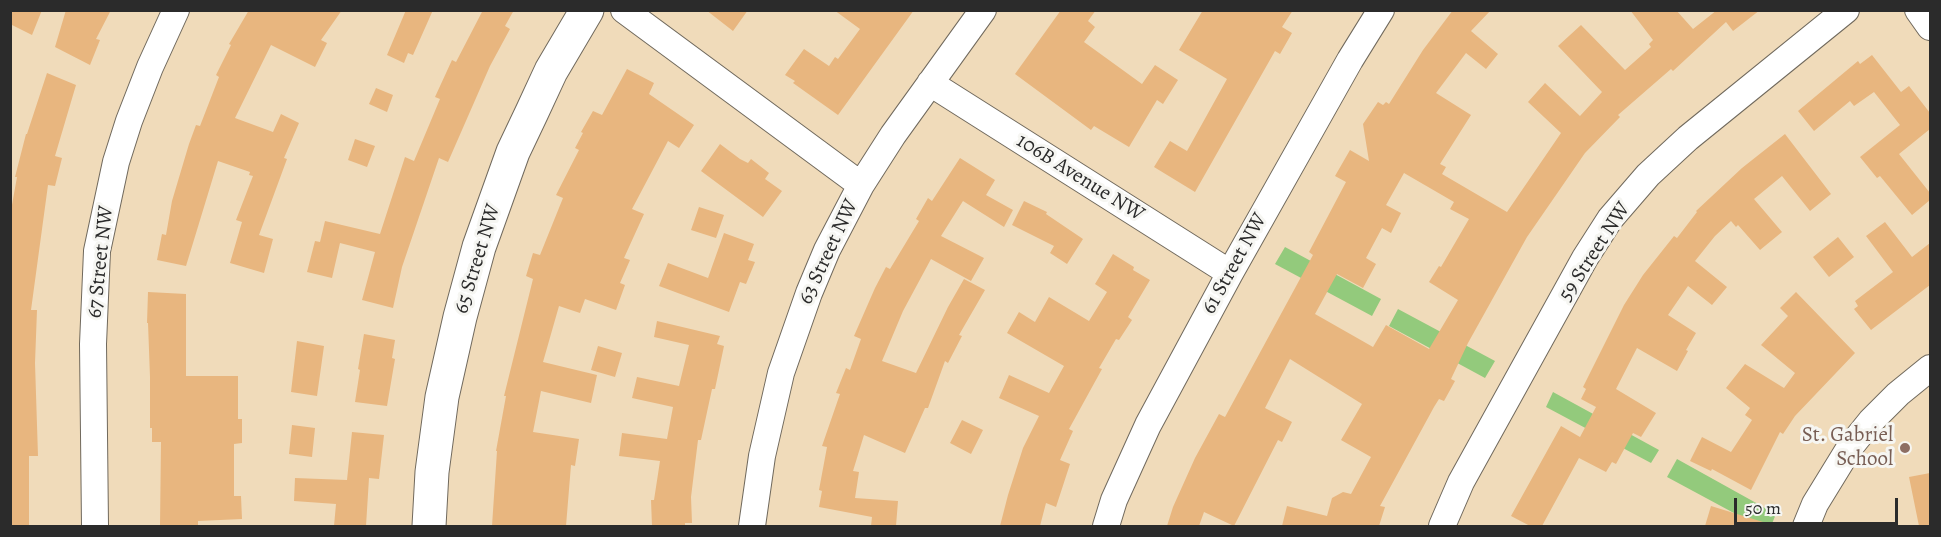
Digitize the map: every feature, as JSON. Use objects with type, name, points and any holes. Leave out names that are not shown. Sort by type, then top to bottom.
[{"type":"street","name":"67 Street NW","points":[[95,526],[93,344],[97,251],[114,173],[129,121],[176,10]]},
{"type":"street","name":"65 Street NW","points":[[429,526],[432,472],[442,397],[479,247],[513,152],[551,71],[586,10]]},
{"type":"street","points":[[624,10],[861,185]]},
{"type":"street","name":"63 Street NW","points":[[752,526],[762,456],[785,361],[809,293],[843,217],[861,185],[983,10]]},
{"type":"street","name":"61 Street NW","points":[[1106,526],[1114,500],[1134,454],[1230,273],[1350,60],[1381,10]]},
{"type":"street","name":"59 Street NW","points":[[1442,526],[1461,482],[1585,258],[1610,219],[1648,175],[1688,138],[1846,10]]},
{"type":"street","points":[[1918,10],[1930,27]]},
{"type":"street","name":"106B Avenue NW","points":[[930,83],[1230,273]]},
{"type":"street","points":[[1806,526],[1815,504],[1850,447],[1871,421],[1898,394],[1930,368]]},
{"type":"green space","points":[[1285,247],[1381,299],[1372,316],[1275,264]]},
{"type":"green space","points":[[1398,309],[1495,361],[1485,378],[1389,326]]},
{"type":"green space","points":[[1553,392],[1659,450],[1651,463],[1546,407]]},
{"type":"green space","points":[[1677,459],[1776,514],[1771,526],[1758,526],[1667,477]]},
{"type":"building","points":[[10,10],[42,10],[32,35],[10,24]]},
{"type":"building","points":[[66,10],[111,10],[96,39],[100,40],[90,65],[55,47]]},
{"type":"building","points":[[249,10],[342,10],[321,40],[327,43],[315,67],[271,45],[235,118],[273,132],[281,114],[299,123],[284,158],[287,159],[259,235],[273,239],[264,273],[230,263],[242,222],[236,220],[253,176],[249,175],[250,172],[218,161],[186,266],[157,260],[162,234],[166,235],[172,201],[189,144],[196,125],[200,126],[219,77],[216,75],[231,45],[229,44]]},
{"type":"building","points":[[406,10],[433,10],[413,55],[408,53],[404,63],[387,55]]},
{"type":"building","points":[[483,10],[514,10],[505,26],[510,29],[490,66],[448,162],[439,158],[402,267],[393,308],[362,300],[375,252],[340,243],[332,278],[307,272],[315,241],[320,242],[325,221],[380,234],[405,157],[414,161],[440,99],[435,97],[452,60],[456,62]]},
{"type":"building","points":[[706,10],[748,10],[733,31]]},
{"type":"building","points":[[834,10],[914,10],[838,115],[785,75],[804,49],[829,66],[835,57],[838,59],[860,29]]},
{"type":"building","points":[[1061,10],[1096,10],[1088,21],[1095,27],[1084,42],[1142,84],[1155,65],[1178,80],[1163,104],[1157,100],[1129,147],[1094,126],[1091,130],[1015,74]]},
{"type":"building","points":[[1203,10],[1293,10],[1282,27],[1292,33],[1280,54],[1275,51],[1195,192],[1154,167],[1170,141],[1187,151],[1227,79],[1179,50]]},
{"type":"building","points":[[1453,10],[1491,10],[1471,31],[1498,54],[1486,69],[1466,53],[1436,93],[1471,115],[1440,164],[1446,167],[1442,174],[1507,212],[1561,133],[1528,102],[1545,83],[1580,116],[1602,92],[1558,46],[1581,25],[1625,70],[1651,47],[1649,44],[1653,40],[1630,10],[1676,10],[1693,29],[1717,10],[1760,10],[1733,31],[1726,22],[1673,71],[1671,69],[1618,115],[1620,117],[1585,153],[1527,237],[1468,343],[1451,379],[1455,381],[1444,401],[1439,399],[1434,407],[1380,506],[1385,507],[1379,526],[1282,526],[1287,506],[1327,516],[1332,498],[1343,492],[1351,494],[1371,457],[1341,440],[1362,404],[1290,359],[1265,408],[1292,422],[1282,442],[1278,440],[1234,526],[1204,512],[1199,526],[1167,526],[1195,458],[1219,414],[1225,417],[1313,255],[1309,252],[1346,182],[1335,176],[1350,150],[1369,161],[1363,124],[1378,102],[1383,105],[1386,102],[1389,104],[1423,50]],"holes":[[[1404,173],[1454,202],[1450,209],[1469,219],[1441,267],[1439,266],[1429,282],[1458,300],[1429,349],[1386,325],[1373,347],[1315,314],[1337,274],[1363,288],[1376,264],[1366,258],[1382,228],[1391,233],[1401,213],[1386,205]]]},
{"type":"building","points":[[1872,55],[1901,92],[1909,86],[1930,113],[1930,129],[1899,154],[1930,193],[1930,200],[1912,215],[1880,176],[1877,178],[1860,157],[1900,125],[1874,92],[1854,106],[1850,101],[1814,131],[1798,111],[1858,61],[1860,64]]},
{"type":"building","points":[[627,69],[654,83],[649,94],[694,125],[679,148],[668,141],[632,209],[644,214],[624,258],[630,260],[620,283],[625,285],[616,310],[585,299],[580,313],[559,306],[543,362],[597,375],[591,403],[541,391],[533,432],[579,439],[575,466],[571,465],[566,526],[492,526],[496,451],[506,396],[504,396],[533,279],[526,276],[533,253],[540,255],[563,198],[556,195],[579,150],[575,148],[583,133],[581,132],[593,111],[602,115]]},
{"type":"building","points":[[47,73],[76,85],[55,156],[62,158],[55,186],[48,185],[31,310],[37,310],[35,363],[38,456],[29,456],[29,526],[10,526],[10,216],[17,177],[15,177],[26,134]]},
{"type":"building","points":[[376,88],[393,95],[387,112],[369,104]]},
{"type":"building","points":[[1785,134],[1831,194],[1810,211],[1782,176],[1754,199],[1782,232],[1760,250],[1738,225],[1736,227],[1731,221],[1715,236],[1695,261],[1727,287],[1712,305],[1688,286],[1668,315],[1696,333],[1677,371],[1637,348],[1616,389],[1656,413],[1641,437],[1633,433],[1616,464],[1612,462],[1606,472],[1579,458],[1542,526],[1530,526],[1511,516],[1561,426],[1580,437],[1596,407],[1581,399],[1586,389],[1583,387],[1624,305],[1643,275],[1674,236],[1677,238],[1696,211],[1742,168]]},
{"type":"building","points":[[355,139],[375,146],[367,167],[348,160]]},
{"type":"building","points":[[720,144],[748,163],[751,159],[769,173],[765,179],[782,191],[763,217],[701,171]]},
{"type":"building","points":[[960,158],[995,180],[986,195],[1013,210],[1004,227],[963,201],[941,236],[984,258],[971,281],[931,259],[903,311],[882,361],[916,373],[964,279],[985,290],[959,335],[962,336],[948,363],[945,361],[928,408],[925,408],[905,453],[864,435],[853,471],[859,472],[855,498],[898,501],[896,526],[871,526],[872,517],[819,507],[822,491],[819,490],[827,447],[822,446],[840,394],[836,393],[846,368],[850,370],[861,339],[854,336],[875,288],[886,267],[890,269],[919,221],[916,219],[928,198],[932,201]]},
{"type":"building","points":[[1024,201],[1047,212],[1046,214],[1083,239],[1067,264],[1050,253],[1054,246],[1012,225]]},
{"type":"building","points":[[699,207],[724,215],[716,238],[691,230]]},
{"type":"building","points":[[1885,222],[1912,257],[1930,243],[1930,285],[1871,330],[1854,309],[1858,306],[1855,301],[1893,272],[1866,236]]},
{"type":"building","points":[[724,233],[754,244],[748,260],[755,262],[746,284],[740,282],[729,312],[659,286],[668,263],[708,278]]},
{"type":"building","points":[[1838,237],[1854,257],[1829,277],[1813,257]]},
{"type":"building","points":[[1113,254],[1150,280],[1128,317],[1132,320],[1119,340],[1116,339],[1099,368],[1102,369],[1069,429],[1073,431],[1060,460],[1070,464],[1056,507],[1046,503],[1040,526],[1000,526],[1023,448],[1039,416],[999,398],[1009,375],[1049,393],[1064,366],[1007,333],[1019,312],[1035,322],[1049,297],[1089,321],[1107,292],[1095,284]]},
{"type":"building","points":[[148,292],[186,294],[186,376],[238,376],[238,419],[242,419],[242,443],[234,444],[234,496],[241,496],[242,519],[198,521],[198,526],[160,526],[161,442],[152,442],[152,428],[150,428]]},
{"type":"building","points":[[1796,292],[1855,353],[1795,416],[1783,434],[1780,432],[1751,490],[1712,469],[1711,471],[1690,461],[1702,437],[1731,452],[1752,420],[1745,415],[1750,408],[1726,388],[1745,364],[1784,388],[1795,373],[1761,345],[1788,316],[1780,308]]},
{"type":"building","points":[[657,321],[720,336],[717,344],[724,346],[701,440],[698,440],[691,497],[692,523],[685,523],[685,526],[652,526],[651,500],[654,500],[660,461],[619,456],[622,433],[667,439],[673,407],[632,398],[637,377],[679,386],[689,345],[654,337]]},
{"type":"building","points":[[364,334],[395,340],[392,358],[395,359],[387,406],[355,402]]},
{"type":"building","points":[[297,341],[324,346],[317,396],[291,392]]},
{"type":"building","points":[[598,346],[622,353],[615,377],[591,370]]},
{"type":"building","points":[[962,420],[983,430],[971,454],[950,443]]},
{"type":"building","points":[[292,425],[315,428],[312,457],[289,454]]},
{"type":"building","points":[[352,432],[384,435],[379,479],[369,478],[366,526],[334,526],[336,504],[294,501],[295,478],[347,480]]},
{"type":"building","points":[[1930,473],[1930,526],[1919,526],[1909,477]]},
{"type":"building","points":[[1711,506],[1763,522],[1762,526],[1705,526]]},
{"type":"place","name":"St. Gabriel School","points":[[1905,448]]}]
